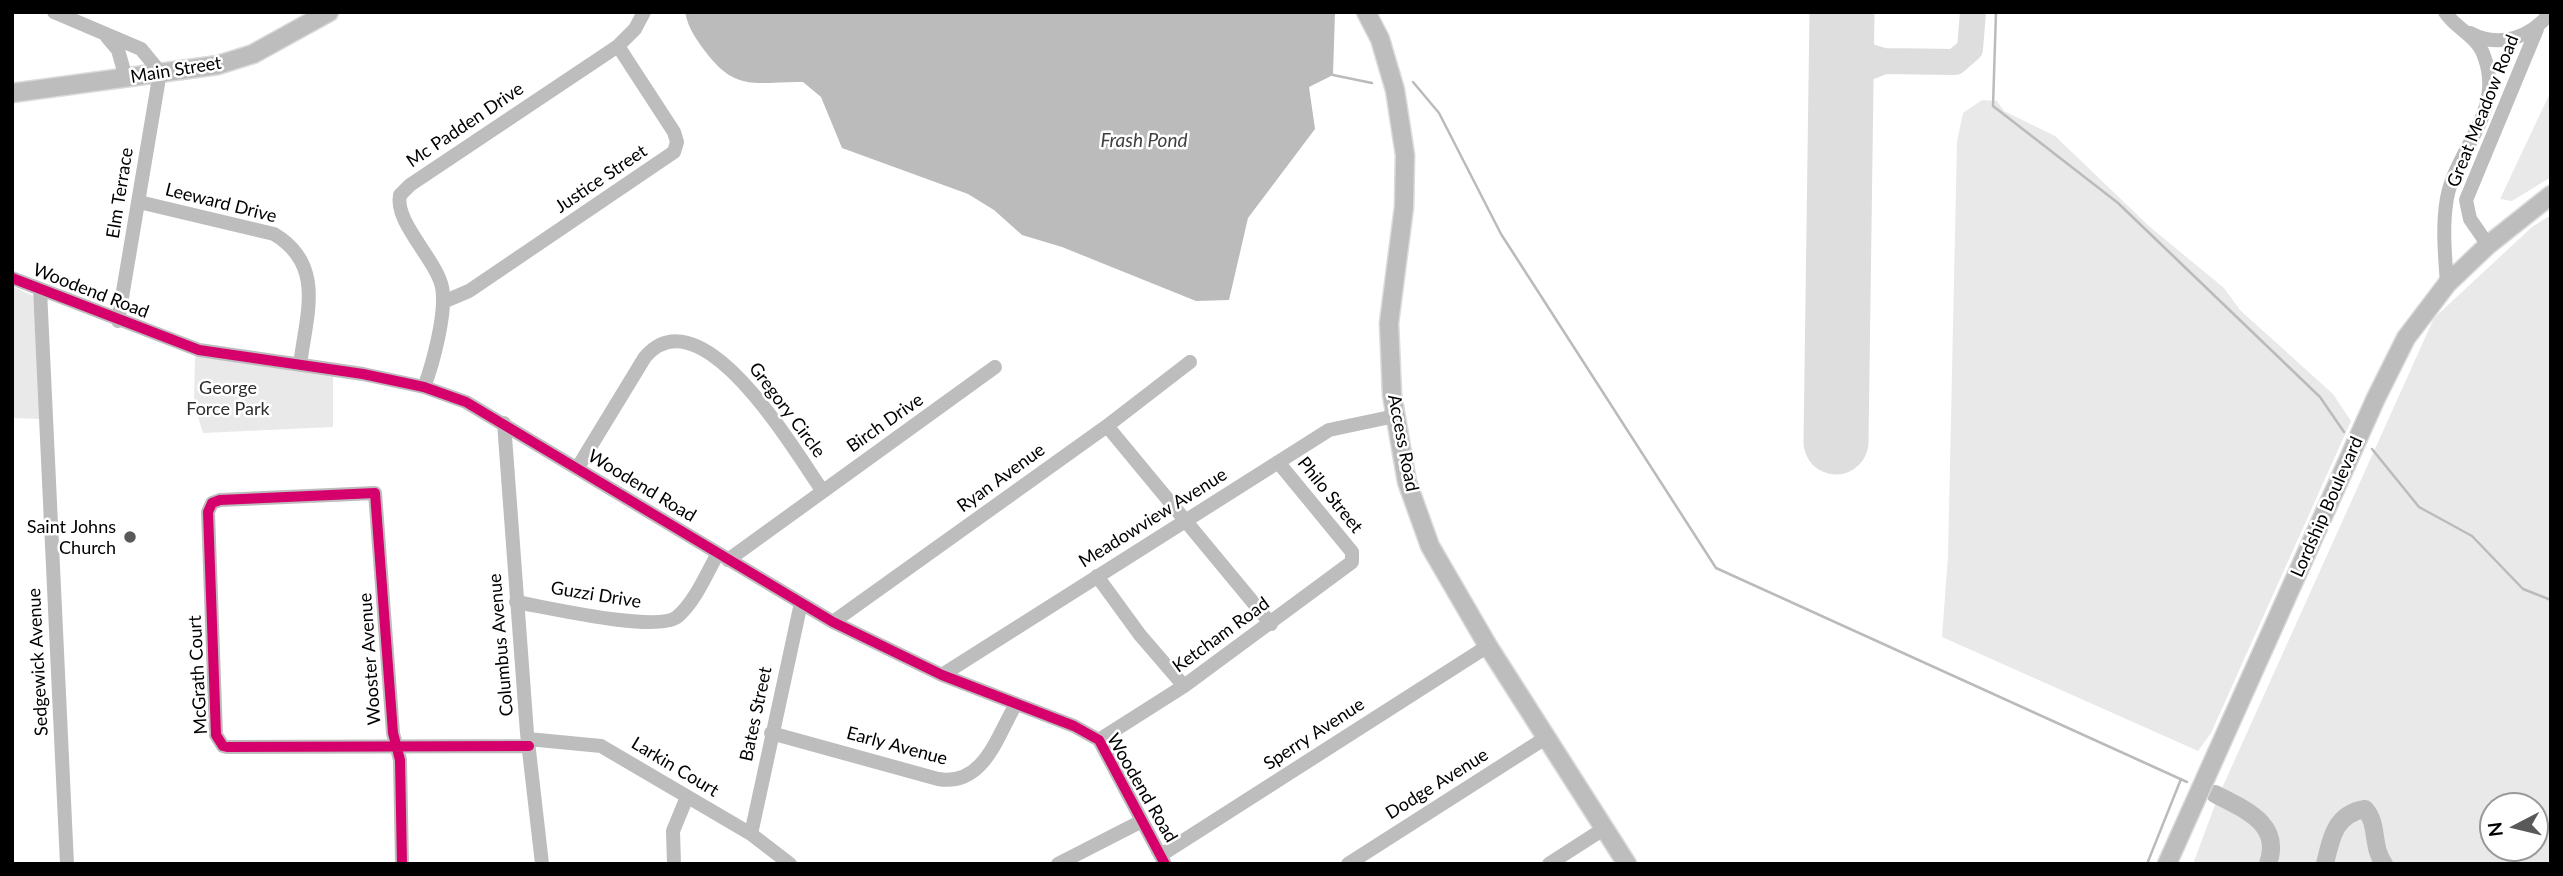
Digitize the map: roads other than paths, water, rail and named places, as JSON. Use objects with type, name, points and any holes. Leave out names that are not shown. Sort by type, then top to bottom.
[{"type":"main road","name":"Main Street","points":[[12,93],[237,60],[329,12]]},
{"type":"main road","name":"Access Road","points":[[1366,12],[1380,39],[1395,90],[1405,155],[1404,207],[1389,323],[1395,415],[1407,482],[1430,546],[1488,646],[1627,864]]},
{"type":"main road","name":"Lordship Boulevard","points":[[2167,864],[2394,361],[2424,311],[2447,284],[2488,245],[2551,195]]},
{"type":"street","points":[[54,12],[145,51],[160,72]]},
{"type":"street","name":"Mc Padden Drive","points":[[424,387],[431,369],[443,302],[442,287],[435,269],[401,212],[400,195],[410,185],[618,46],[635,29],[644,12]]},
{"type":"street","name":"Great Meadow Road","points":[[2445,12],[2456,26],[2474,39],[2483,52],[2488,76],[2488,107],[2448,195],[2444,231],[2447,284]]},
{"type":"street","name":"Great Meadow Road","points":[[2488,245],[2470,219],[2466,200],[2538,29],[2550,12]]},
{"type":"street","name":"Great Meadow Road","points":[[2456,26],[2481,39],[2509,41],[2538,29]]},
{"type":"street","points":[[106,36],[118,50],[126,78]]},
{"type":"street","name":"Justice Street","points":[[443,302],[469,291],[674,152],[677,142],[674,132],[618,46]]},
{"type":"street","name":"Elm Terrace","points":[[118,321],[160,72]]},
{"type":"street","name":"Leeward Drive","points":[[139,202],[274,234],[297,251],[309,277],[300,365]]},
{"type":"street","name":"Woodend Road","points":[[12,278],[199,350],[363,374],[424,387],[466,402],[833,622],[942,675],[1074,726],[1099,740],[1163,860]]},
{"type":"street","name":"Sedgewick Avenue","points":[[40,290],[67,864]]},
{"type":"street","name":"Gregory Circle","points":[[578,467],[645,357],[656,345],[678,340],[690,344],[736,372],[822,490]]},
{"type":"street","name":"Ryan Avenue","points":[[833,622],[1107,426],[1190,362]]},
{"type":"street","name":"Birch Drive","points":[[723,556],[916,426],[995,367]]},
{"type":"street","name":"Meadowview Avenue","points":[[942,675],[1329,430],[1395,415]]},
{"type":"street","name":"Columbus Avenue","points":[[504,423],[528,742],[542,864]]},
{"type":"street","points":[[1107,426],[1271,624]]},
{"type":"street","name":"Philo Street","points":[[1278,462],[1352,552]]},
{"type":"street","name":"McGrath Court","points":[[375,493],[220,500],[212,503],[208,512],[216,735],[219,743],[227,747],[528,742]]},
{"type":"street","name":"Wooster Avenue","points":[[375,493],[396,745],[400,760],[402,864]]},
{"type":"street","name":"Ketcham Road","points":[[1099,740],[1184,686],[1271,624],[1350,565],[1352,552]]},
{"type":"street","name":"Guzzi Drive","points":[[516,601],[639,622],[662,623],[682,612],[723,556]]},
{"type":"street","points":[[1097,576],[1140,635],[1184,686]]},
{"type":"street","name":"Bates Street","points":[[751,834],[801,603]]},
{"type":"street","name":"Sperry Avenue","points":[[1163,860],[1488,646]]},
{"type":"street","name":"Early Avenue","points":[[771,733],[938,779],[956,780],[978,769],[1016,704]]},
{"type":"street","name":"Dodge Avenue","points":[[1348,864],[1547,737]]},
{"type":"street","name":"Larkin Court","points":[[528,742],[601,746],[751,834],[790,864]]},
{"type":"street","points":[[674,864],[673,831],[687,797]]},
{"type":"street","points":[[1058,864],[1142,821]]},
{"type":"street","points":[[1549,864],[1605,828]]},
{"type":"water","name":"Frash Pond","points":[[685,12],[1335,12],[1333,75],[1309,87],[1315,129],[1248,218],[1229,300],[1196,301],[1062,247],[1022,235],[994,210],[968,194],[842,148],[821,97],[803,82],[750,82],[729,75],[697,40]]},
{"type":"waterway","points":[[1996,12],[1993,106],[2118,203],[2320,397],[2344,432]]},
{"type":"waterway","points":[[1333,75],[1372,83]]},
{"type":"waterway","points":[[1413,82],[1439,113],[1501,234],[1716,568],[2187,782]]},
{"type":"waterway","points":[[2372,449],[2419,507],[2472,536],[2523,589],[2551,600]]},
{"type":"waterway","points":[[2147,864],[2181,779]]},
{"type":"waterway","points":[[2215,794],[2249,813],[2266,828],[2271,850],[2268,864]]},
{"type":"waterway","points":[[2325,864],[2332,836],[2341,822],[2347,816],[2365,809],[2372,822],[2384,864]]},
{"type":"place","name":"Saint Johns Church","points":[[130,537]]},
{"type":"park label","name":"George Force Park","points":[[228,398]]}]
